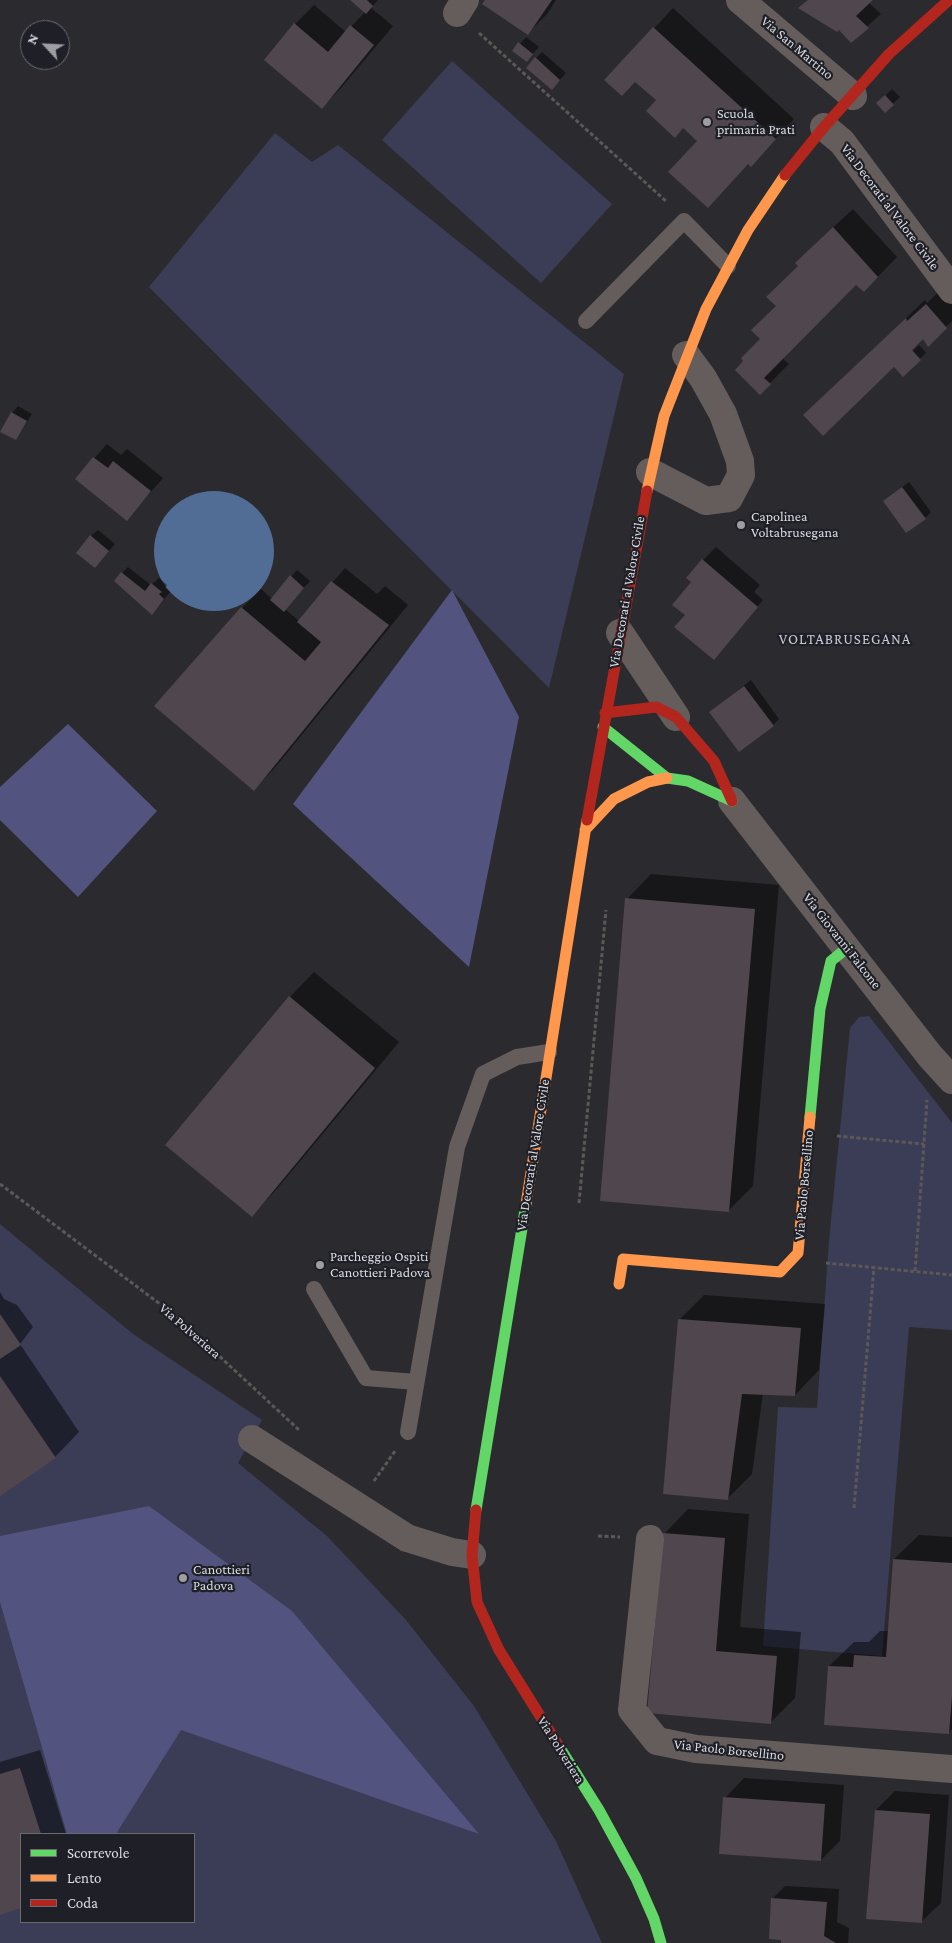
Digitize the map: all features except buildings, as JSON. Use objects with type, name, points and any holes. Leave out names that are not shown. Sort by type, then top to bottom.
[{"type":"street","name":"Via San Martino","points":[[740,0],[853,96]]},
{"type":"street","name":"Via Decorati al Valore Civile","points":[[482,1481],[585,830],[650,472],[664,416],[686,354],[706,309],[753,222],[786,174],[824,127],[889,54],[949,0]]},
{"type":"street","name":"Via Decorati al Valore Civile","points":[[824,127],[842,142],[952,290]]},
{"type":"street","points":[[650,472],[706,501],[729,498],[741,475],[740,461],[723,414],[703,378],[686,354]]},
{"type":"street","points":[[620,633],[676,717],[714,762],[732,801]]},
{"type":"street","points":[[606,713],[656,707],[676,717]]},
{"type":"street","points":[[603,727],[667,778]]},
{"type":"street","points":[[585,830],[614,799],[648,782],[667,778],[688,781],[732,801]]},
{"type":"street","name":"Via Giovanni Falcone","points":[[732,801],[930,1056],[952,1080]]},
{"type":"street","name":"Via Paolo Borsellino","points":[[619,1284],[622,1259],[780,1272],[798,1253],[820,1009],[831,961],[848,948]]},
{"type":"street","points":[[252,1439],[407,1538],[452,1552],[472,1554]]},
{"type":"street","name":"Via Polveriera","points":[[482,1481],[473,1525],[472,1554],[477,1602],[499,1650],[599,1810],[636,1878],[654,1919],[661,1943]]},
{"type":"street","name":"Via Paolo Borsellino","points":[[650,1539],[632,1710],[657,1741],[696,1749],[952,1769]]},
{"type":"lane","points":[[586,321],[684,221],[728,266]]},
{"type":"lane","points":[[408,1432],[457,1147],[483,1074],[517,1057],[549,1052]]},
{"type":"lane","points":[[314,1289],[366,1378],[416,1382]]},
{"type":"path","points":[[461,6],[660,194],[684,221]]},
{"type":"path","points":[[579,1203],[606,903]]},
{"type":"path","points":[[915,1271],[930,1056]]},
{"type":"path","points":[[808,1135],[924,1144]]},
{"type":"path","name":"Via Polveriera","points":[[0,1184],[176,1316],[305,1436]]},
{"type":"path","points":[[792,1259],[952,1275]]},
{"type":"path","points":[[854,1508],[874,1267]]},
{"type":"path","points":[[356,1507],[408,1432]]},
{"type":"shaded area","points":[[452,61],[612,204],[541,283],[382,140]]},
{"type":"shaded area","points":[[275,133],[312,162],[338,145],[624,374],[549,688],[149,287]]},
{"type":"shaded area","points":[[214,491],[226,492],[237,496],[247,501],[256,509],[264,518],[269,528],[273,539],[273,563],[269,574],[264,584],[256,593],[247,601],[237,606],[226,610],[214,611],[202,610],[191,606],[181,601],[172,593],[164,584],[159,574],[155,563],[154,551],[155,539],[159,528],[164,518],[172,509],[181,501],[191,496],[202,492]]},
{"type":"shaded area","points":[[452,590],[519,717],[469,967],[293,804]]},
{"type":"shaded area","points":[[68,724],[157,811],[78,897],[0,820],[0,787]]},
{"type":"shaded area","points":[[869,1016],[952,1123],[952,1330],[909,1327],[882,1656],[763,1646],[778,1407],[817,1408],[829,1241],[850,1028],[859,1017]]},
{"type":"shaded area","name":"Canottieri Padova","points":[[0,1224],[133,1334],[262,1420],[238,1463],[327,1536],[406,1620],[474,1706],[556,1841],[602,1943],[0,1943]]},
{"type":"shaded area","points":[[149,1506],[292,1611],[479,1834],[181,1730],[117,1833],[67,1833],[0,1602],[0,1536]]},
{"type":"traffic: fast","points":[[603,727],[667,778],[688,781],[732,801]]},
{"type":"traffic: fast","points":[[810,1117],[820,1009],[831,961],[847,948]]},
{"type":"traffic: fast","points":[[476,1510],[526,1204]]},
{"type":"traffic: fast","points":[[560,1748],[599,1810],[636,1878],[654,1919],[661,1943]]},
{"type":"traffic: slow","points":[[647,491],[664,416],[706,309],[748,230],[785,175]]},
{"type":"traffic: slow","points":[[585,830],[614,799],[648,782],[667,778]]},
{"type":"traffic: slow","points":[[526,1204],[587,820]]},
{"type":"traffic: slow","points":[[619,1284],[623,1259],[780,1272],[798,1253],[810,1117]]},
{"type":"traffic: jam","points":[[785,175],[824,127],[889,54],[949,0]]},
{"type":"traffic: jam","points":[[587,820],[647,491]]},
{"type":"traffic: jam","points":[[605,713],[656,707],[676,717],[714,761],[732,801]]},
{"type":"traffic: jam","points":[[476,1510],[472,1555],[477,1602],[499,1650],[560,1748]]},
{"type":"place","name":"Scuola primaria Prati","points":[[707,122]]},
{"type":"place","name":"Capolinea Voltabrusegana","points":[[741,525]]},
{"type":"place","name":"Parcheggio Ospiti Canottieri Padova","points":[[320,1265]]},
{"type":"place","name":"Canottieri Padova","points":[[183,1578]]},
{"type":"district","name":"VOLTABRUSEGANA","points":[[845,639]]}]
